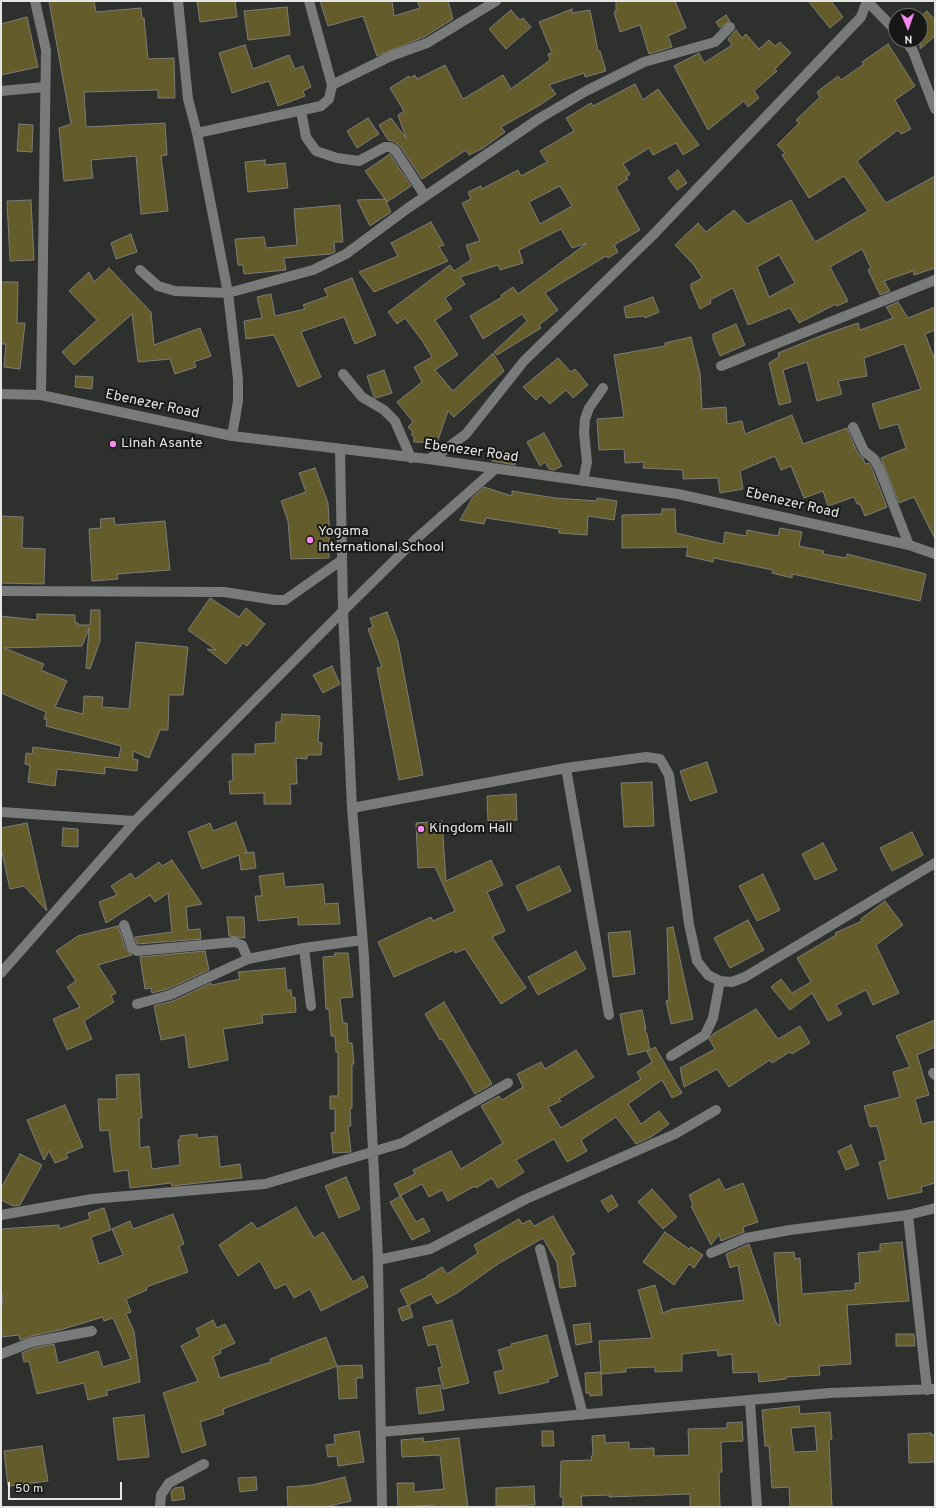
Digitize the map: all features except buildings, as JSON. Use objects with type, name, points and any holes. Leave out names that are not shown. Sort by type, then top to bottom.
[{"type":"street","points":[[35,1],[46,50],[41,395]]},
{"type":"street","points":[[178,1],[188,99],[197,133],[228,293],[238,379],[238,401],[232,436]]},
{"type":"street","points":[[197,133],[301,111],[322,106],[325,103],[331,94],[332,85],[309,1]]},
{"type":"street","points":[[332,85],[391,56],[427,43],[496,1]]},
{"type":"street","points":[[428,460],[442,452],[466,434],[524,361],[652,236],[856,23],[861,17],[867,1],[888,22]]},
{"type":"street","points":[[140,270],[158,286],[175,291],[228,293],[312,270],[346,254],[425,196],[540,118],[586,91],[644,62],[715,42],[730,27]]},
{"type":"street","points":[[911,48],[935,109]]},
{"type":"street","points":[[1,91],[45,87]]},
{"type":"street","points":[[301,111],[306,137],[316,150],[337,158],[359,161],[385,147],[390,147],[395,150],[425,196]]},
{"type":"street","points":[[721,366],[935,280]]},
{"type":"street","points":[[343,374],[362,397],[384,410],[395,421],[411,458]]},
{"type":"street","points":[[583,481],[587,462],[584,432],[585,419],[589,408],[603,388]]},
{"type":"street","name":"Ebenezer Road","points":[[1,394],[41,395],[232,436],[428,460],[678,494],[909,545],[935,554]]},
{"type":"street","points":[[853,427],[864,450],[874,459],[879,468],[909,545]]},
{"type":"street","points":[[340,449],[343,611],[352,808],[362,940],[378,1260],[382,1507]]},
{"type":"street","points":[[1,973],[135,821],[416,539],[494,470]]},
{"type":"street","points":[[1,591],[224,592],[275,600],[285,600],[342,560]]},
{"type":"street","points":[[352,808],[566,768],[646,757],[660,759],[669,775],[689,924],[697,962],[708,975],[720,981],[732,982],[745,977],[935,864]]},
{"type":"street","points":[[566,768],[609,1015]]},
{"type":"street","points":[[1,812],[135,821]]},
{"type":"street","points":[[124,925],[132,948],[137,951],[235,942],[242,945],[248,959]]},
{"type":"street","points":[[137,1004],[170,995],[248,959],[304,948],[362,940]]},
{"type":"street","points":[[304,948],[311,1006]]},
{"type":"street","points":[[671,1056],[705,1035],[713,1018],[720,981]]},
{"type":"street","points":[[1,1215],[92,1199],[265,1184],[372,1150],[402,1143],[508,1083]]},
{"type":"street","points":[[378,1260],[430,1249],[526,1199],[675,1134],[716,1110]]},
{"type":"street","points":[[711,1253],[754,1237],[790,1230],[908,1215],[935,1208]]},
{"type":"street","points":[[381,1432],[830,1393],[931,1390],[908,1215]]},
{"type":"street","points":[[540,1249],[583,1415]]},
{"type":"street","points":[[1,1354],[32,1342],[92,1331]]},
{"type":"street","points":[[750,1400],[757,1507]]},
{"type":"street","points":[[160,1507],[161,1495],[169,1483],[204,1464]]},
{"type":"place","name":"Linah Asante","points":[[113,444]]},
{"type":"place","name":"Yogama International School","points":[[310,540]]},
{"type":"place","name":"Kingdom Hall","points":[[421,829]]}]
